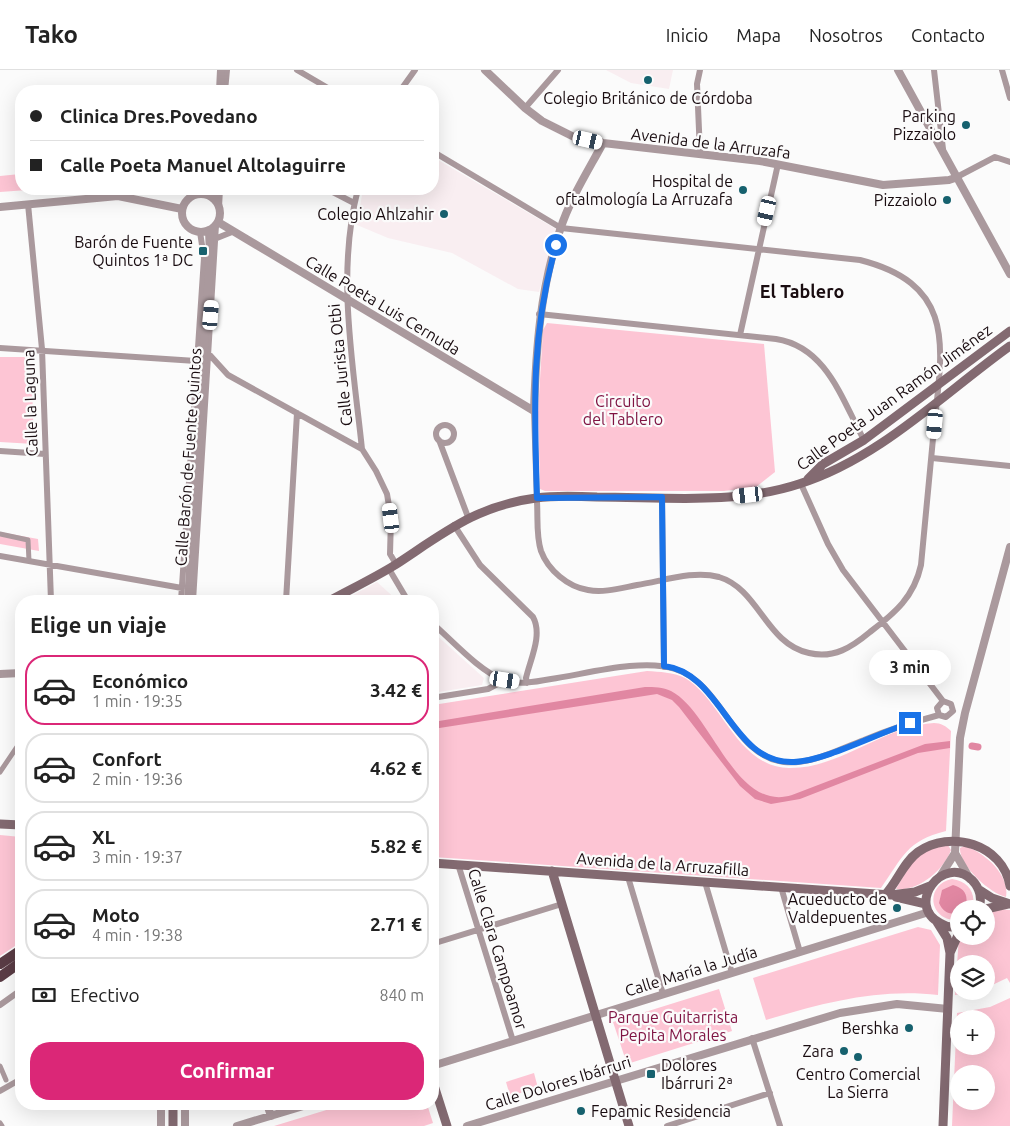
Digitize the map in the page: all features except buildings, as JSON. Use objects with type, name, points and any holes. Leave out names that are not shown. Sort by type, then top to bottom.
[{"type":"highway","points":[[0,964],[15,954]]},
{"type":"highway","points":[[0,977],[15,966]]},
{"type":"main road","name":"Calle Poeta Juan Ramón Jiménez","points":[[801,484],[823,464],[864,440],[1010,331]]},
{"type":"main road","name":"Calle Poeta Juan Ramón Jiménez","points":[[801,484],[837,469],[867,452],[1010,346]]},
{"type":"main road","points":[[340,595],[393,566],[468,517],[514,502],[537,498],[731,497],[772,491],[801,484]]},
{"type":"main road","points":[[0,824],[15,825]]},
{"type":"main road","points":[[888,895],[913,856],[933,844],[956,840],[981,847],[1000,863],[1010,879]]},
{"type":"main road","points":[[1000,863],[1010,858]]},
{"type":"main road","name":"Avenida de la Arruzafilla","points":[[439,863],[888,895],[915,892],[930,886]]},
{"type":"main road","points":[[552,871],[629,1126]]},
{"type":"main road","points":[[943,1126],[950,953],[947,938],[928,908],[930,886],[941,875],[956,873],[970,879],[978,889],[992,898],[1010,904]]},
{"type":"main road","points":[[978,889],[980,900]]},
{"type":"main road","name":"Avenida de la Arruzafilla","points":[[888,895],[928,908]]},
{"type":"main road","points":[[995,907],[1010,904]]},
{"type":"main road","points":[[937,922],[950,926]]},
{"type":"main road","points":[[950,953],[954,945]]},
{"type":"main road","points":[[439,1101],[447,1126]]},
{"type":"main road","points":[[173,1110],[173,1126]]},
{"type":"street","points":[[220,85],[221,70]]},
{"type":"street","points":[[226,85],[227,70]]},
{"type":"street","points":[[298,70],[323,85]]},
{"type":"street","points":[[405,85],[416,70]]},
{"type":"street","name":"Avenida de la Arruzafa","points":[[485,70],[525,108],[559,130],[603,143],[700,153],[778,164],[883,185],[956,178]]},
{"type":"street","points":[[525,108],[558,70]]},
{"type":"street","points":[[700,70],[697,84],[700,153]]},
{"type":"street","points":[[898,70],[1010,274]]},
{"type":"street","points":[[934,70],[944,155]]},
{"type":"street","points":[[1002,70],[1010,98]]},
{"type":"street","points":[[439,155],[561,228],[860,260],[880,265],[906,279],[924,298],[937,323],[942,348],[939,400],[919,573],[906,600],[883,622],[842,652],[818,655],[804,652],[782,640],[745,594],[731,583],[705,575],[602,591],[588,590],[564,580],[549,565],[540,548],[534,412],[536,351],[540,314],[546,280],[561,228],[603,143]]},
{"type":"street","points":[[956,178],[995,157],[1010,162]]},
{"type":"street","points":[[740,335],[778,164]]},
{"type":"street","points":[[194,195],[182,209],[184,223],[189,228],[200,232],[214,226],[219,207],[220,195]]},
{"type":"street","points":[[210,195],[219,207]]},
{"type":"street","points":[[339,195],[354,203]]},
{"type":"street","name":"Calle Jurista Otbi","points":[[356,195],[348,251],[347,299],[362,449]]},
{"type":"street","points":[[0,206],[118,196],[182,209]]},
{"type":"street","name":"Calle la Laguna","points":[[28,204],[42,349],[51,595]]},
{"type":"street","name":"Calle Poeta Luis Cernuda","points":[[214,226],[232,232],[534,412]]},
{"type":"street","name":"Calle Barón de Fuente Quintos","points":[[193,595],[217,238],[214,226]]},
{"type":"street","name":"Calle Barón de Fuente Quintos","points":[[188,595],[210,259],[214,226]]},
{"type":"street","name":"Calle Barón de Fuente Quintos","points":[[181,595],[204,258],[200,232]]},
{"type":"street","points":[[217,238],[226,232],[232,232]]},
{"type":"street","points":[[540,314],[784,340],[808,350],[827,371],[864,440]]},
{"type":"street","points":[[0,348],[42,349],[196,361]]},
{"type":"street","points":[[208,353],[228,375],[362,449],[376,471],[387,494],[391,518],[390,554],[405,595]]},
{"type":"street","points":[[286,595],[298,413]]},
{"type":"street","points":[[439,440],[468,517]]},
{"type":"street","points":[[0,451],[46,454]]},
{"type":"street","points":[[932,458],[1010,466]]},
{"type":"street","points":[[801,484],[835,557],[855,587],[943,701],[951,704],[953,710]]},
{"type":"street","points":[[662,497],[664,666]]},
{"type":"street","points":[[454,525],[480,565],[533,618],[536,624],[537,635],[526,678],[527,683]]},
{"type":"street","points":[[0,534],[28,540],[29,561]]},
{"type":"street","points":[[941,875],[955,853],[960,738],[965,713],[1010,547]]},
{"type":"street","points":[[0,556],[182,588]]},
{"type":"street","points":[[439,629],[487,671],[505,680],[527,683],[627,667],[664,666],[676,669],[690,676],[704,687],[752,746],[767,757],[784,762],[800,762],[816,758],[895,728],[939,715],[948,716],[953,710]]},
{"type":"street","points":[[0,674],[15,673]]},
{"type":"street","points":[[439,697],[488,689],[505,680]]},
{"type":"street","points":[[939,715],[937,708],[943,701]]},
{"type":"street","points":[[953,710],[965,713]]},
{"type":"street","points":[[0,772],[15,750]]},
{"type":"street","points":[[955,853],[970,879]]},
{"type":"street","name":"Calle Clara Campoamor","points":[[458,864],[513,1041]]},
{"type":"street","points":[[628,876],[663,994]]},
{"type":"street","points":[[705,882],[732,973]]},
{"type":"street","points":[[781,887],[800,952]]},
{"type":"street","points":[[439,942],[562,904]]},
{"type":"street","name":"Calle María la Judía","points":[[439,1064],[800,952],[928,908]]},
{"type":"street","points":[[0,1005],[15,994]]},
{"type":"street","name":"Calle Dolores Ibárruri","points":[[467,1126],[752,1038],[840,1013],[896,1004],[948,1009]]},
{"type":"street","points":[[752,1038],[780,1126]]},
{"type":"street","points":[[0,1066],[6,1080]]},
{"type":"street","points":[[0,1091],[15,1082]]},
{"type":"street","points":[[667,1126],[770,1094]]},
{"type":"street","points":[[161,1110],[162,1126]]},
{"type":"street","points":[[185,1110],[185,1126]]},
{"type":"street","points":[[269,1110],[271,1116]]},
{"type":"street","points":[[237,1126],[290,1110]]},
{"type":"shaded area","name":"Colegio Británico de Córdoba","points":[[606,70],[673,70],[669,89],[631,83]]},
{"type":"shaded area","name":"Colegio Ahlzahir","points":[[439,161],[556,229],[539,292],[518,289],[452,253],[388,238],[357,225],[362,195],[439,195]]},
{"type":"shaded area","points":[[377,582],[391,595],[353,595]]},
{"type":"shaded area","points":[[439,637],[484,678],[482,685],[439,692]]},
{"type":"shaded area","points":[[645,687],[668,690],[686,702],[739,776],[755,789],[772,797],[792,795],[925,744],[950,741],[950,748],[918,753],[800,799],[771,804],[755,799],[740,786],[679,707],[672,700],[657,694],[439,728],[439,721]]},
{"type":"shaded area","points":[[953,885],[957,886],[965,894],[966,900],[950,900],[950,913],[947,912],[942,909],[939,903],[942,890]]},
{"type":"green space","points":[[15,174],[15,191],[0,192],[0,176]]},
{"type":"green space","name":"Circuito del Tablero","points":[[547,323],[764,344],[775,472],[756,487],[724,491],[545,491],[540,489],[538,412],[543,330]]},
{"type":"green space","points":[[0,357],[31,357],[34,444],[0,442]]},
{"type":"green space","points":[[0,532],[38,539],[39,551],[0,544]]},
{"type":"green space","points":[[647,671],[671,673],[685,678],[698,688],[743,745],[756,757],[771,765],[789,768],[826,762],[897,731],[934,723],[943,725],[951,731],[946,831],[933,835],[914,845],[901,859],[881,888],[439,857],[439,704]]},
{"type":"green space","points":[[0,835],[15,836],[15,946],[0,956]]},
{"type":"green space","points":[[948,845],[951,850],[948,858],[936,872],[913,887],[896,889],[911,863],[924,852]]},
{"type":"green space","points":[[964,846],[979,853],[993,864],[1004,880],[1006,897],[992,891],[970,871],[961,855],[960,848]]},
{"type":"green space","points":[[952,879],[963,882],[970,889],[973,898],[973,900],[950,900],[950,919],[940,915],[934,902],[937,888]]},
{"type":"green space","points":[[995,909],[1010,910],[1010,983],[1007,978],[995,984],[995,955],[958,955],[958,945],[995,945]]},
{"type":"green space","name":"Parque Guitarrista Pepita Morales","points":[[918,927],[931,930],[940,945],[938,995],[916,993],[851,998],[766,1020],[753,978]]},
{"type":"green space","name":"Parque Guitarrista Pepita Morales","points":[[719,989],[732,1031],[627,1064],[613,1022]]},
{"type":"green space","points":[[1010,998],[1010,1126],[952,1126],[953,1110],[995,1110],[995,1065],[955,1065],[955,1055],[995,1055],[995,1010],[974,1010],[990,1007]]},
{"type":"green space","points":[[534,1073],[538,1088],[510,1096],[506,1082]]},
{"type":"green space","points":[[326,1110],[429,1110],[433,1123],[424,1126],[274,1126]]},
{"type":"waterway","points":[[972,746],[978,747]]},
{"type":"place","name":"Colegio Británico de Córdoba","points":[[648,80]]},
{"type":"place","name":"Parking Pizzaiolo","points":[[966,125]]},
{"type":"place","name":"Hospital de oftalmología La Arruzafa","points":[[743,190]]},
{"type":"place","name":"Pizzaiolo","points":[[947,200]]},
{"type":"place","name":"Colegio Ahlzahir","points":[[444,214]]},
{"type":"place","name":"Barón de Fuente Quintos 1ª DC","points":[[203,251]]},
{"type":"place","name":"Acueducto de Valdepuentes","points":[[897,908]]},
{"type":"place","name":"Bershka","points":[[909,1028]]},
{"type":"place","name":"Zara","points":[[844,1051]]},
{"type":"place","name":"Centro Comercial La Sierra","points":[[858,1057]]},
{"type":"place","name":"Dolores Ibárruri 2ª","points":[[651,1074]]},
{"type":"place","name":"Fepamic Residencia","points":[[581,1111]]},
{"type":"district","name":"El Tablero","points":[[802,292]]},
{"type":"route","points":[[556,245],[546,280],[537,330],[534,412],[537,498],[558,496],[662,497],[664,666],[683,671],[704,687],[743,737],[767,757],[784,762],[800,762],[816,758],[910,723]]}]
